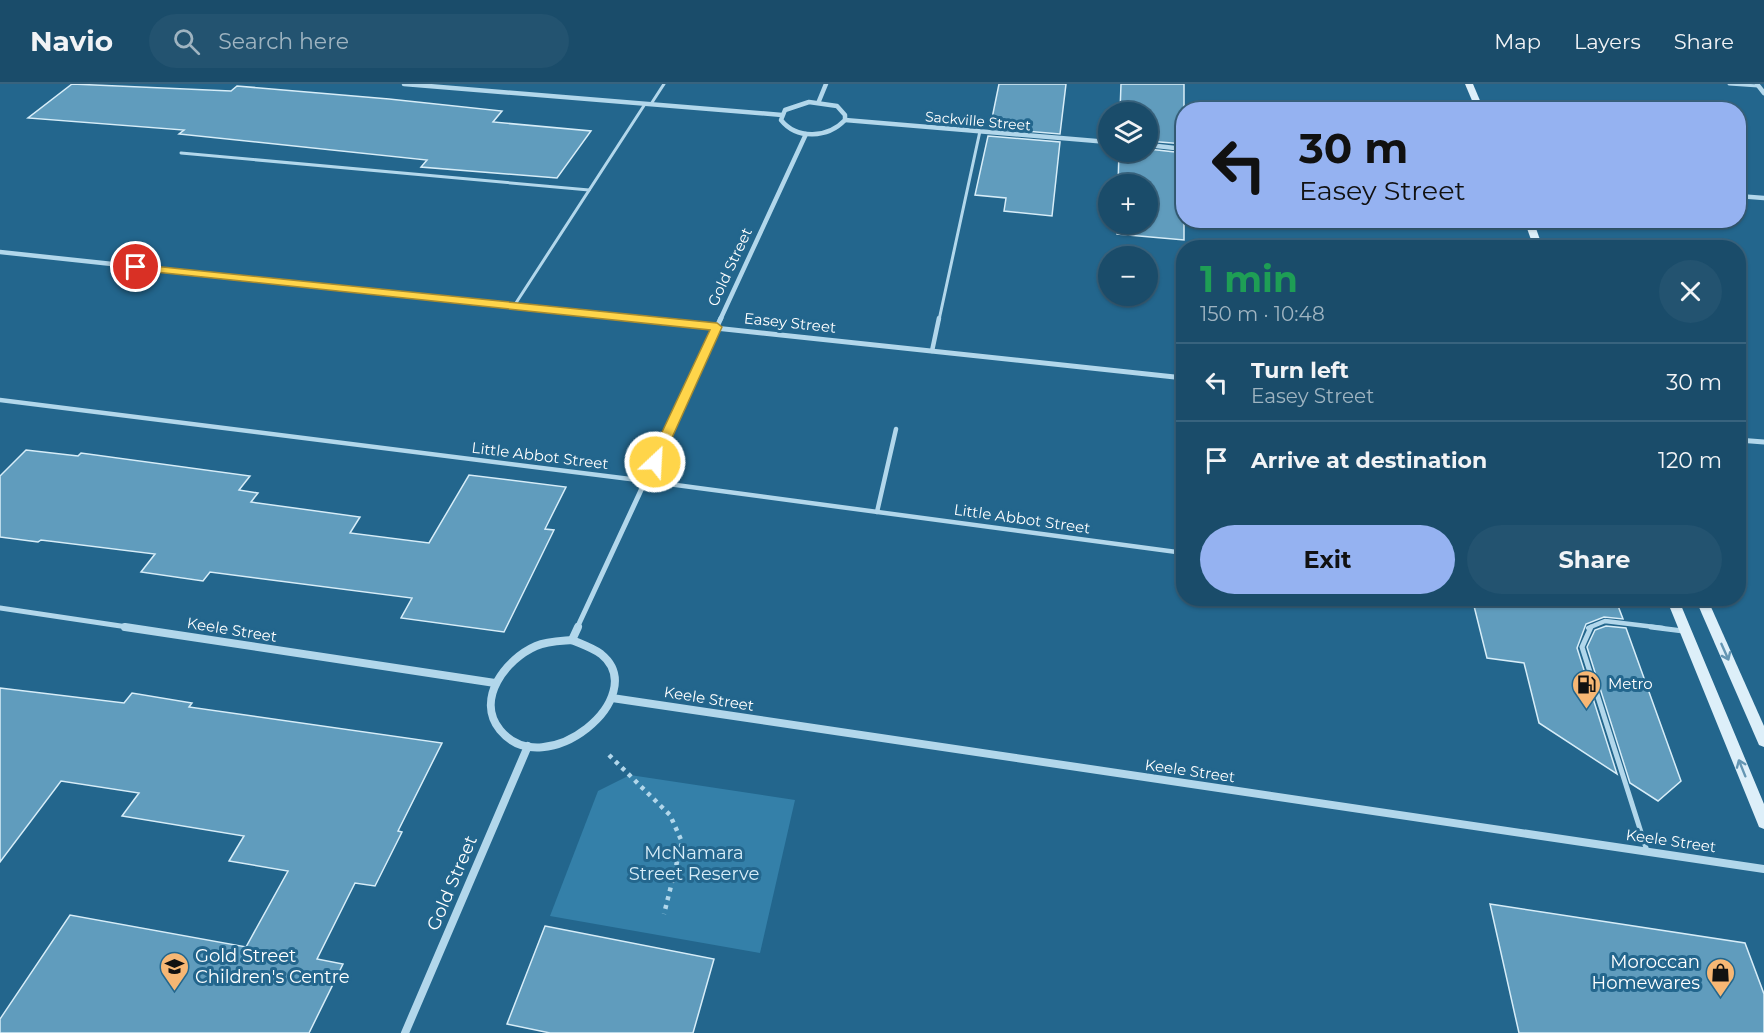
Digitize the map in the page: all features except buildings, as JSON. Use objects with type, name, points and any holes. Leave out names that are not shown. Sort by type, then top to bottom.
[{"type":"street","points":[[404,84],[782,115],[791,106],[819,102],[837,106],[845,115],[845,120],[842,125],[826,132],[806,134],[783,125],[782,115]]},
{"type":"street","points":[[819,102],[826,84]]},
{"type":"street","points":[[1469,84],[1477,102]]},
{"type":"street","points":[[1758,85],[1764,93]]},
{"type":"street","name":"Sackville Street","points":[[845,120],[1098,141]]},
{"type":"street","name":"Gold Street","points":[[572,640],[806,134]]},
{"type":"street","points":[[1158,147],[1176,148]]},
{"type":"street","points":[[1746,197],[1764,198]]},
{"type":"street","name":"Easey Street","points":[[0,252],[1176,377]]},
{"type":"street","points":[[1746,441],[1764,442]]},
{"type":"street","points":[[1675,606],[1764,822]]},
{"type":"street","points":[[1705,606],[1764,741]]},
{"type":"street","name":"Keele Street","points":[[0,608],[495,683]]},
{"type":"street","points":[[572,640],[589,645],[603,653],[612,666],[615,681],[612,698],[603,715],[588,730],[570,741],[548,746],[528,746],[511,740],[498,730],[491,716],[490,700],[495,683],[505,668],[519,655],[545,643],[572,640]]},
{"type":"street","name":"Keele Street","points":[[612,698],[1764,869]]},
{"type":"street","name":"Gold Street","points":[[405,1033],[528,746]]},
{"type":"lane","points":[[651,104],[664,84]]},
{"type":"lane","points":[[1729,84],[1758,85]]},
{"type":"lane","points":[[514,306],[645,104]]},
{"type":"lane","points":[[932,351],[980,132]]},
{"type":"lane","points":[[182,153],[589,190]]},
{"type":"lane","name":"Little Abbot Street","points":[[0,400],[646,481],[1176,552]]},
{"type":"lane","points":[[877,512],[896,429]]},
{"type":"lane","points":[[1647,851],[1582,647],[1588,628],[1605,621],[1685,631]]},
{"type":"path","points":[[609,755],[670,815],[682,842],[664,914]]},
{"type":"green space","name":"McNamara Street Reserve","points":[[630,775],[795,800],[760,953],[550,916],[598,791]]},
{"type":"place","name":"Metro","points":[[1587,710]]},
{"type":"place","name":"Gold Street Children's Centre","points":[[174,992]]},
{"type":"place","name":"Moroccan Homewares","points":[[1721,998]]},
{"type":"route","points":[[136,267],[717,327],[655,462]]}]
